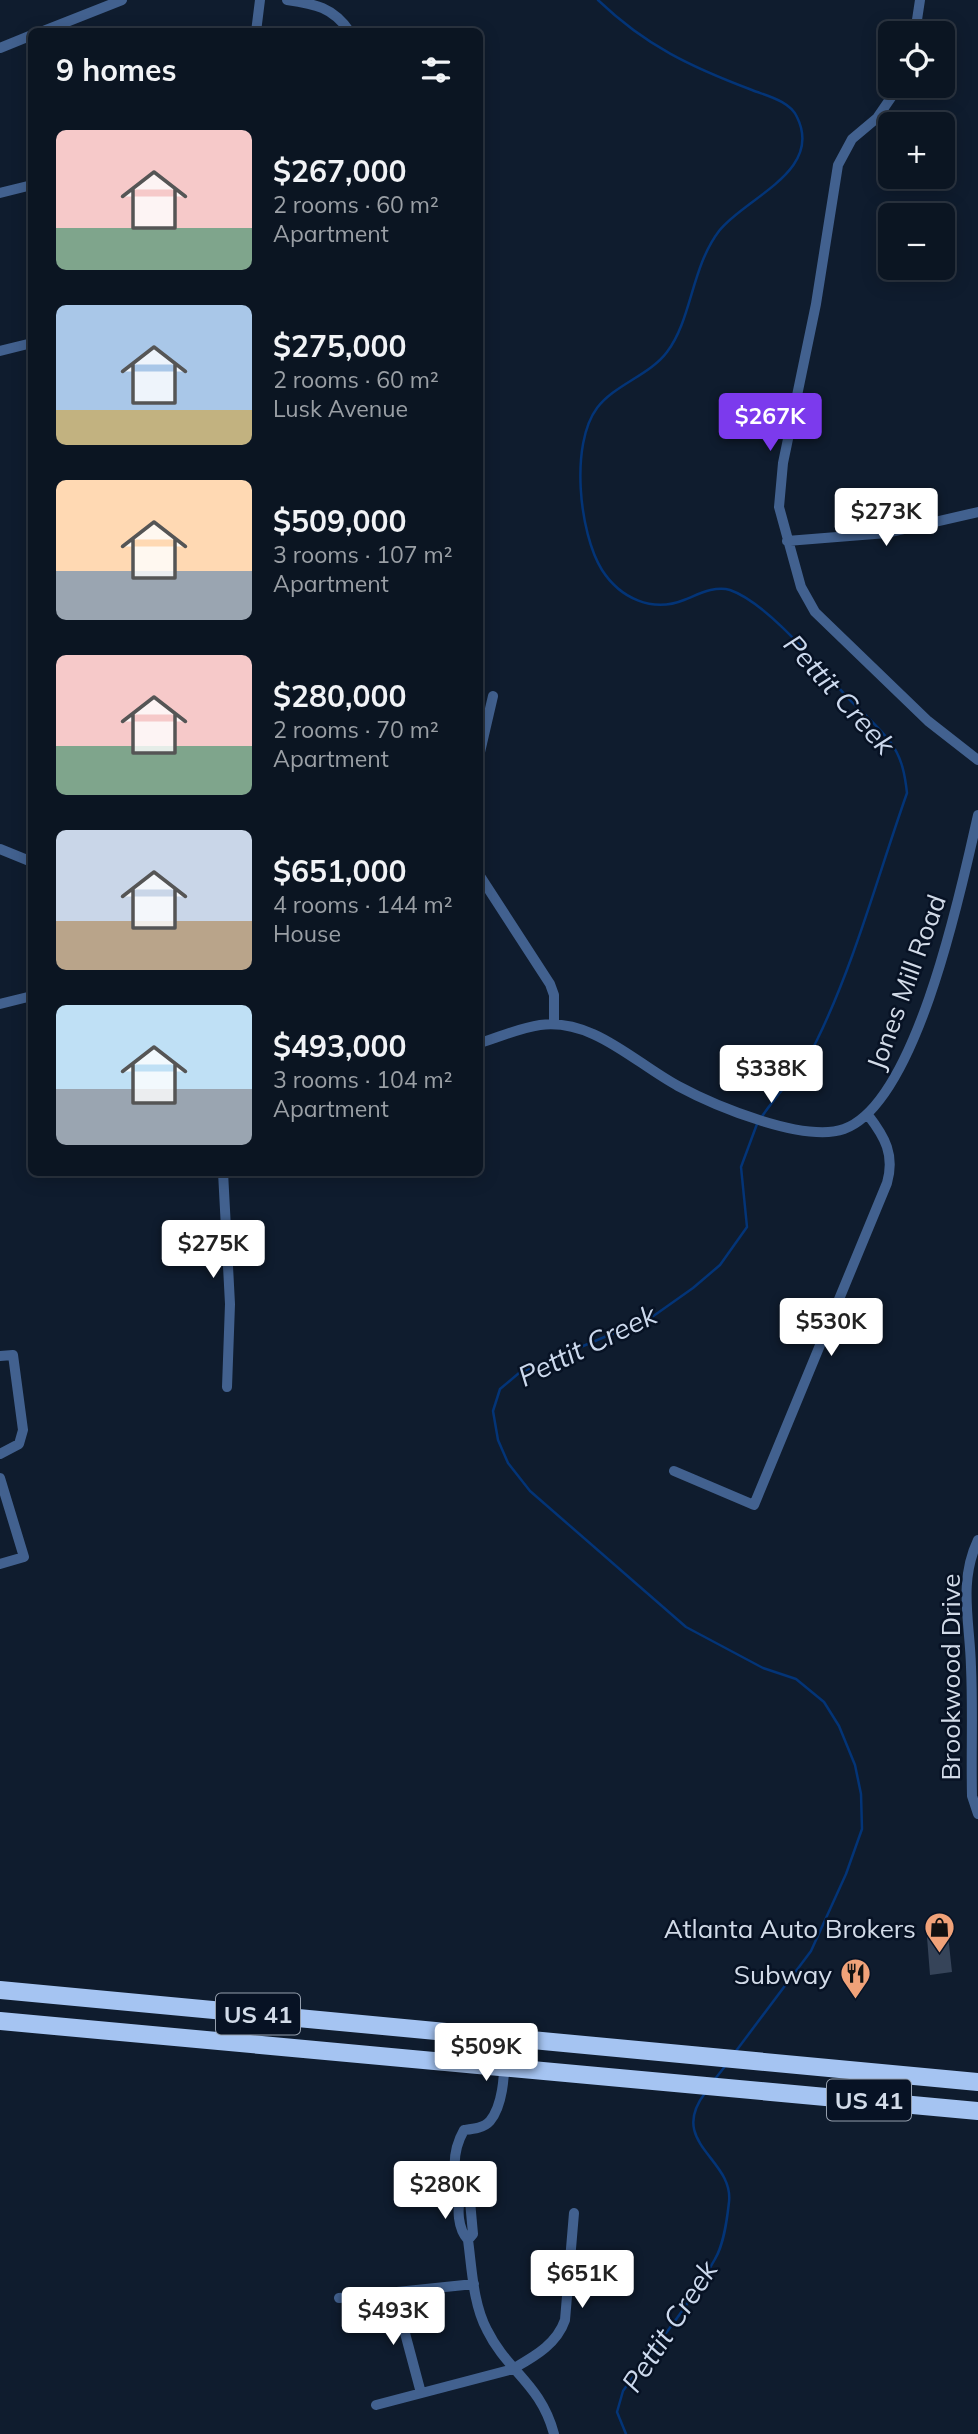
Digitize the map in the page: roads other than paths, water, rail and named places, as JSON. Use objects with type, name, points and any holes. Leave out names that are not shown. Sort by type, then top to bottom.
[{"type":"highway","name":"US 41","points":[[0,1990],[978,2082]]},
{"type":"highway","name":"US 41","points":[[0,2021],[978,2111]]},
{"type":"street","points":[[51,28],[122,0]]},
{"type":"street","points":[[256,28],[260,0]]},
{"type":"street","points":[[287,0],[330,9],[339,15],[347,28]]},
{"type":"street","points":[[917,21],[920,0]]},
{"type":"street","points":[[0,48],[28,38]]},
{"type":"street","points":[[891,98],[877,118],[852,139],[838,164],[816,304],[783,463],[779,507],[801,587],[814,612],[928,722],[978,760]]},
{"type":"street","points":[[0,193],[28,186]]},
{"type":"street","points":[[0,351],[28,344]]},
{"type":"street","points":[[787,541],[887,533],[978,512]]},
{"type":"street","points":[[483,739],[493,696]]},
{"type":"street","name":"Jones Mill Road","points":[[483,1042],[532,1026],[554,1024],[593,1034],[691,1092],[742,1112],[815,1132],[835,1131],[868,1115],[892,1085],[920,1021],[947,941],[978,815]]},
{"type":"street","points":[[0,849],[28,860]]},
{"type":"street","points":[[483,881],[550,984],[554,995],[554,1024]]},
{"type":"street","points":[[0,1004],[28,997]]},
{"type":"street","points":[[674,1471],[754,1505],[887,1183],[891,1168],[884,1134],[868,1115]]},
{"type":"street","points":[[223,1176],[230,1304],[227,1387]]},
{"type":"street","points":[[0,1356],[13,1355],[23,1430],[19,1444],[0,1454]]},
{"type":"street","points":[[0,1478],[24,1557],[0,1564]]},
{"type":"street","name":"Brookwood Drive","points":[[978,1539],[966,1573],[965,1599],[971,1666],[972,1796],[978,1814]]},
{"type":"street","points":[[506,2038],[496,2110],[489,2122],[479,2128],[464,2130],[456,2144],[453,2161],[462,2195],[470,2201],[473,2234],[468,2240],[474,2284],[487,2332],[542,2402],[554,2434]]},
{"type":"street","points":[[376,2405],[516,2367],[550,2344],[561,2332],[565,2320],[574,2213]]},
{"type":"street","points":[[340,2298],[474,2284]]},
{"type":"street","points":[[394,2292],[421,2393]]},
{"type":"waterway","name":"Pettit Creek","points":[[598,0],[634,30],[670,54],[784,103],[794,111],[802,136],[800,153],[791,169],[731,219],[710,245],[682,324],[667,352],[651,367],[604,400],[589,424],[583,443],[581,489],[583,512],[594,554],[609,580],[627,595],[649,604],[672,604],[706,591],[724,589],[745,597],[761,608],[793,638],[886,737],[900,761],[906,786],[907,793],[831,1010],[805,1061],[761,1118]]},
{"type":"waterway","name":"Pettit Creek","points":[[736,2051],[811,1951],[846,1874],[862,1829],[861,1794],[855,1765],[839,1726],[824,1702],[796,1679],[763,1668],[686,1627],[530,1491],[508,1463],[498,1440],[493,1411],[500,1389],[519,1373],[652,1317],[720,1265],[747,1227],[741,1167],[757,1124]]},
{"type":"waterway","name":"Pettit Creek","points":[[715,2079],[726,2065]]},
{"type":"waterway","name":"Pettit Creek","points":[[626,2434],[617,2412],[623,2391],[705,2276],[718,2253],[725,2232],[728,2187],[697,2138],[693,2125],[695,2110],[705,2093]]},
{"type":"place","name":"Atlanta Auto Brokers","points":[[939,1955]]},
{"type":"place","name":"Subway","points":[[855,2001]]}]
